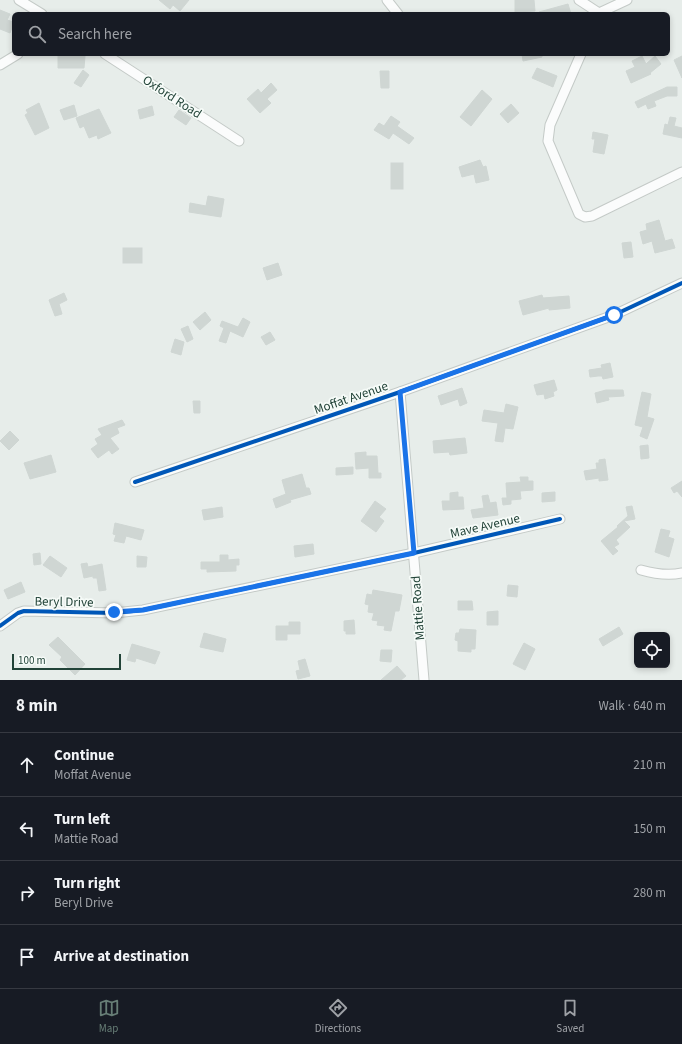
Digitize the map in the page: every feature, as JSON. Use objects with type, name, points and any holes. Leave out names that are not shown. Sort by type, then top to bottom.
[{"type":"street","points":[[19,0],[39,12]]},
{"type":"street","points":[[387,0],[396,12]]},
{"type":"street","points":[[579,0],[596,12]]},
{"type":"street","points":[[603,12],[628,0]]},
{"type":"street","points":[[0,65],[15,56]]},
{"type":"street","name":"Oxford Road","points":[[108,56],[239,141]]},
{"type":"street","points":[[580,56],[550,125],[548,141],[579,214],[585,217],[592,216],[682,172]]},
{"type":"street","name":"Moffat Avenue","points":[[135,482],[400,392],[614,315],[682,283]]},
{"type":"street","name":"Mattie Road","points":[[400,392],[424,680]]},
{"type":"street","name":"Mave Avenue","points":[[414,553],[560,519]]},
{"type":"street","name":"Beryl Drive","points":[[0,626],[18,613],[24,611],[114,612],[143,610],[414,553]]},
{"type":"street","points":[[641,570],[654,574],[672,575],[682,573]]},
{"type":"building","points":[[159,0],[189,0],[180,11],[173,5],[170,9]]},
{"type":"building","points":[[515,0],[534,0],[535,11],[515,12]]},
{"type":"building","points":[[568,4],[570,12],[539,12]]},
{"type":"building","points":[[0,10],[10,14],[7,20],[12,21],[12,28],[10,33],[0,29]]},
{"type":"building","points":[[58,56],[85,56],[84,68],[58,68]]},
{"type":"building","points":[[522,56],[542,56],[542,57],[523,61]]},
{"type":"building","points":[[642,56],[646,64],[655,56],[661,64],[650,73],[651,74],[631,83],[626,71],[635,67],[632,61]]},
{"type":"building","points":[[682,56],[682,78],[674,60]]},
{"type":"building","points":[[537,68],[557,76],[553,87],[532,78]]},
{"type":"building","points":[[83,70],[89,75],[81,87],[74,83]]},
{"type":"building","points":[[380,71],[389,71],[389,88],[381,88]]},
{"type":"building","points":[[271,83],[277,90],[267,99],[271,103],[260,113],[247,99],[258,89],[261,93]]},
{"type":"building","points":[[667,87],[677,87],[677,96],[667,96],[654,101],[656,106],[648,109],[646,104],[638,108],[635,102]]},
{"type":"building","points":[[482,90],[492,99],[471,126],[460,117]]},
{"type":"building","points":[[39,103],[49,128],[35,135],[25,115],[28,113],[26,110]]},
{"type":"building","points":[[511,104],[519,113],[508,123],[500,114]]},
{"type":"building","points":[[74,105],[77,116],[64,120],[60,110]]},
{"type":"building","points":[[152,106],[154,115],[140,119],[138,110]]},
{"type":"building","points":[[99,109],[111,133],[98,139],[97,135],[89,138],[84,126],[80,128],[76,118]]},
{"type":"building","points":[[179,110],[191,118],[186,125],[174,117]]},
{"type":"building","points":[[391,116],[400,122],[397,126],[414,138],[409,144],[393,133],[389,139],[374,130],[379,123],[384,126]]},
{"type":"building","points":[[670,117],[676,118],[674,126],[682,128],[682,138],[663,134],[665,124],[668,125]]},
{"type":"building","points":[[593,132],[608,135],[604,154],[593,152],[595,139],[592,139]]},
{"type":"building","points":[[480,160],[483,167],[486,166],[489,180],[476,183],[474,174],[462,177],[459,167]]},
{"type":"building","points":[[391,163],[403,163],[403,189],[391,189]]},
{"type":"building","points":[[208,196],[224,199],[221,217],[189,212],[190,203],[206,206]]},
{"type":"building","points":[[659,220],[665,241],[672,239],[675,248],[655,253],[652,241],[643,244],[640,232],[647,230],[646,224]]},
{"type":"building","points":[[631,242],[633,257],[624,258],[622,243]]},
{"type":"building","points":[[123,248],[142,248],[142,263],[123,263]]},
{"type":"building","points":[[278,263],[282,275],[267,280],[263,268]]},
{"type":"building","points":[[64,293],[67,300],[59,304],[62,314],[55,316],[49,300]]},
{"type":"building","points":[[542,295],[543,298],[569,296],[570,308],[549,310],[549,308],[523,315],[519,301]]},
{"type":"building","points":[[205,312],[211,320],[200,330],[193,322]]},
{"type":"building","points":[[243,318],[250,322],[243,337],[230,331],[226,343],[219,341],[224,328],[220,326],[222,321],[238,327]]},
{"type":"building","points":[[188,326],[193,339],[187,342],[181,329]]},
{"type":"building","points":[[270,332],[275,340],[266,345],[261,337]]},
{"type":"building","points":[[175,339],[184,342],[181,355],[171,352]]},
{"type":"building","points":[[610,363],[613,377],[603,379],[602,376],[590,377],[589,370],[602,368],[601,365]]},
{"type":"building","points":[[554,380],[557,390],[553,392],[554,396],[545,399],[544,394],[537,395],[534,385]]},
{"type":"building","points":[[462,388],[467,403],[460,406],[458,399],[441,405],[438,396]]},
{"type":"building","points":[[606,390],[623,390],[624,396],[608,397],[609,400],[597,403],[595,393]]},
{"type":"building","points":[[642,392],[651,394],[647,417],[654,419],[647,439],[640,436],[643,427],[635,425]]},
{"type":"building","points":[[193,401],[200,401],[200,413],[194,413]]},
{"type":"building","points":[[506,404],[518,407],[513,429],[505,428],[503,442],[495,441],[498,423],[482,421],[484,410],[504,413]]},
{"type":"building","points":[[122,420],[125,425],[117,428],[119,433],[110,438],[119,449],[112,454],[109,450],[98,458],[91,449],[98,444],[95,439],[102,435],[98,429]]},
{"type":"building","points":[[10,431],[19,440],[9,450],[0,441]]},
{"type":"building","points":[[465,438],[467,453],[450,455],[449,452],[434,453],[433,441]]},
{"type":"building","points":[[648,445],[649,458],[641,459],[640,446]]},
{"type":"building","points":[[366,452],[366,456],[377,456],[378,473],[381,473],[381,478],[369,478],[369,468],[356,469],[355,453]]},
{"type":"building","points":[[51,455],[56,472],[30,479],[24,463]]},
{"type":"building","points":[[605,459],[608,480],[599,481],[599,478],[586,480],[584,471],[597,469],[596,463],[599,463],[599,460]]},
{"type":"building","points":[[353,467],[353,474],[336,475],[336,468]]},
{"type":"building","points":[[302,474],[306,488],[309,488],[311,494],[290,500],[291,502],[276,508],[273,499],[286,494],[282,480]]},
{"type":"building","points":[[520,477],[528,477],[528,481],[533,481],[533,490],[520,491],[521,499],[511,500],[511,504],[503,505],[502,498],[507,498],[506,483],[521,482]]},
{"type":"building","points":[[682,481],[682,497],[677,491],[674,493],[671,488]]},
{"type":"building","points":[[458,492],[458,497],[463,497],[464,509],[443,510],[442,501],[450,501],[450,493]]},
{"type":"building","points":[[555,492],[555,501],[542,502],[542,493]]},
{"type":"building","points":[[488,495],[490,503],[496,502],[498,515],[473,518],[471,510],[484,508],[482,496]]},
{"type":"building","points":[[375,501],[386,509],[379,517],[384,521],[376,532],[361,521]]},
{"type":"building","points":[[632,506],[635,519],[624,521],[630,527],[616,540],[619,544],[614,547],[618,551],[613,555],[601,541],[618,527],[617,526],[628,516],[626,507]]},
{"type":"building","points":[[222,507],[223,517],[204,520],[202,510]]},
{"type":"building","points":[[115,523],[144,530],[141,540],[126,536],[124,543],[114,541],[116,535],[113,534]]},
{"type":"building","points":[[661,529],[670,531],[668,537],[674,539],[669,557],[655,552]]},
{"type":"building","points":[[313,544],[314,554],[295,557],[294,546]]},
{"type":"building","points":[[40,553],[41,564],[34,565],[33,554]]},
{"type":"building","points":[[220,555],[228,555],[228,560],[239,559],[239,565],[236,565],[236,571],[207,572],[207,569],[201,569],[201,562],[220,562]]},
{"type":"building","points":[[50,556],[67,568],[61,577],[43,565]]},
{"type":"building","points":[[137,556],[147,557],[146,567],[137,567]]},
{"type":"building","points":[[87,563],[88,567],[102,564],[106,590],[99,591],[97,578],[93,578],[93,576],[84,578],[81,564]]},
{"type":"building","points":[[21,582],[25,592],[8,599],[4,590]]},
{"type":"building","points":[[508,585],[518,586],[517,597],[507,596]]},
{"type":"building","points":[[373,590],[402,595],[399,611],[395,611],[391,631],[384,630],[385,626],[377,625],[378,621],[372,620],[374,613],[368,612],[369,605],[365,604],[367,594],[372,595]]},
{"type":"building","points":[[458,601],[472,601],[473,610],[458,610]]},
{"type":"building","points":[[498,611],[498,625],[487,625],[487,612]]},
{"type":"building","points":[[354,620],[355,634],[346,634],[346,631],[344,631],[344,621]]},
{"type":"building","points":[[289,622],[300,622],[300,634],[287,634],[287,640],[276,640],[276,626],[289,626]]},
{"type":"building","points":[[619,627],[623,634],[603,646],[599,639]]},
{"type":"building","points":[[460,629],[476,630],[475,649],[471,649],[471,652],[458,651],[458,641],[455,640],[456,633],[459,633]]},
{"type":"building","points":[[204,633],[226,639],[223,652],[200,647]]},
{"type":"building","points":[[58,637],[85,664],[75,675],[60,660],[62,657],[49,645]]},
{"type":"building","points":[[524,643],[535,649],[525,670],[513,664]]},
{"type":"building","points":[[132,644],[160,652],[155,664],[136,658],[135,662],[127,660]]},
{"type":"building","points":[[381,650],[392,650],[391,662],[380,661]]},
{"type":"building","points":[[305,659],[310,676],[298,679],[296,671],[300,670],[298,661]]},
{"type":"building","points":[[397,666],[406,676],[401,680],[381,680]]},
{"type":"cycle path","points":[[135,482],[400,392],[614,315],[682,283]]},
{"type":"cycle path","points":[[0,626],[18,613],[24,611],[114,613],[143,610],[414,553],[560,519]]},
{"type":"route","points":[[114,612],[143,610],[317,572],[414,553],[400,392],[614,315]]}]
